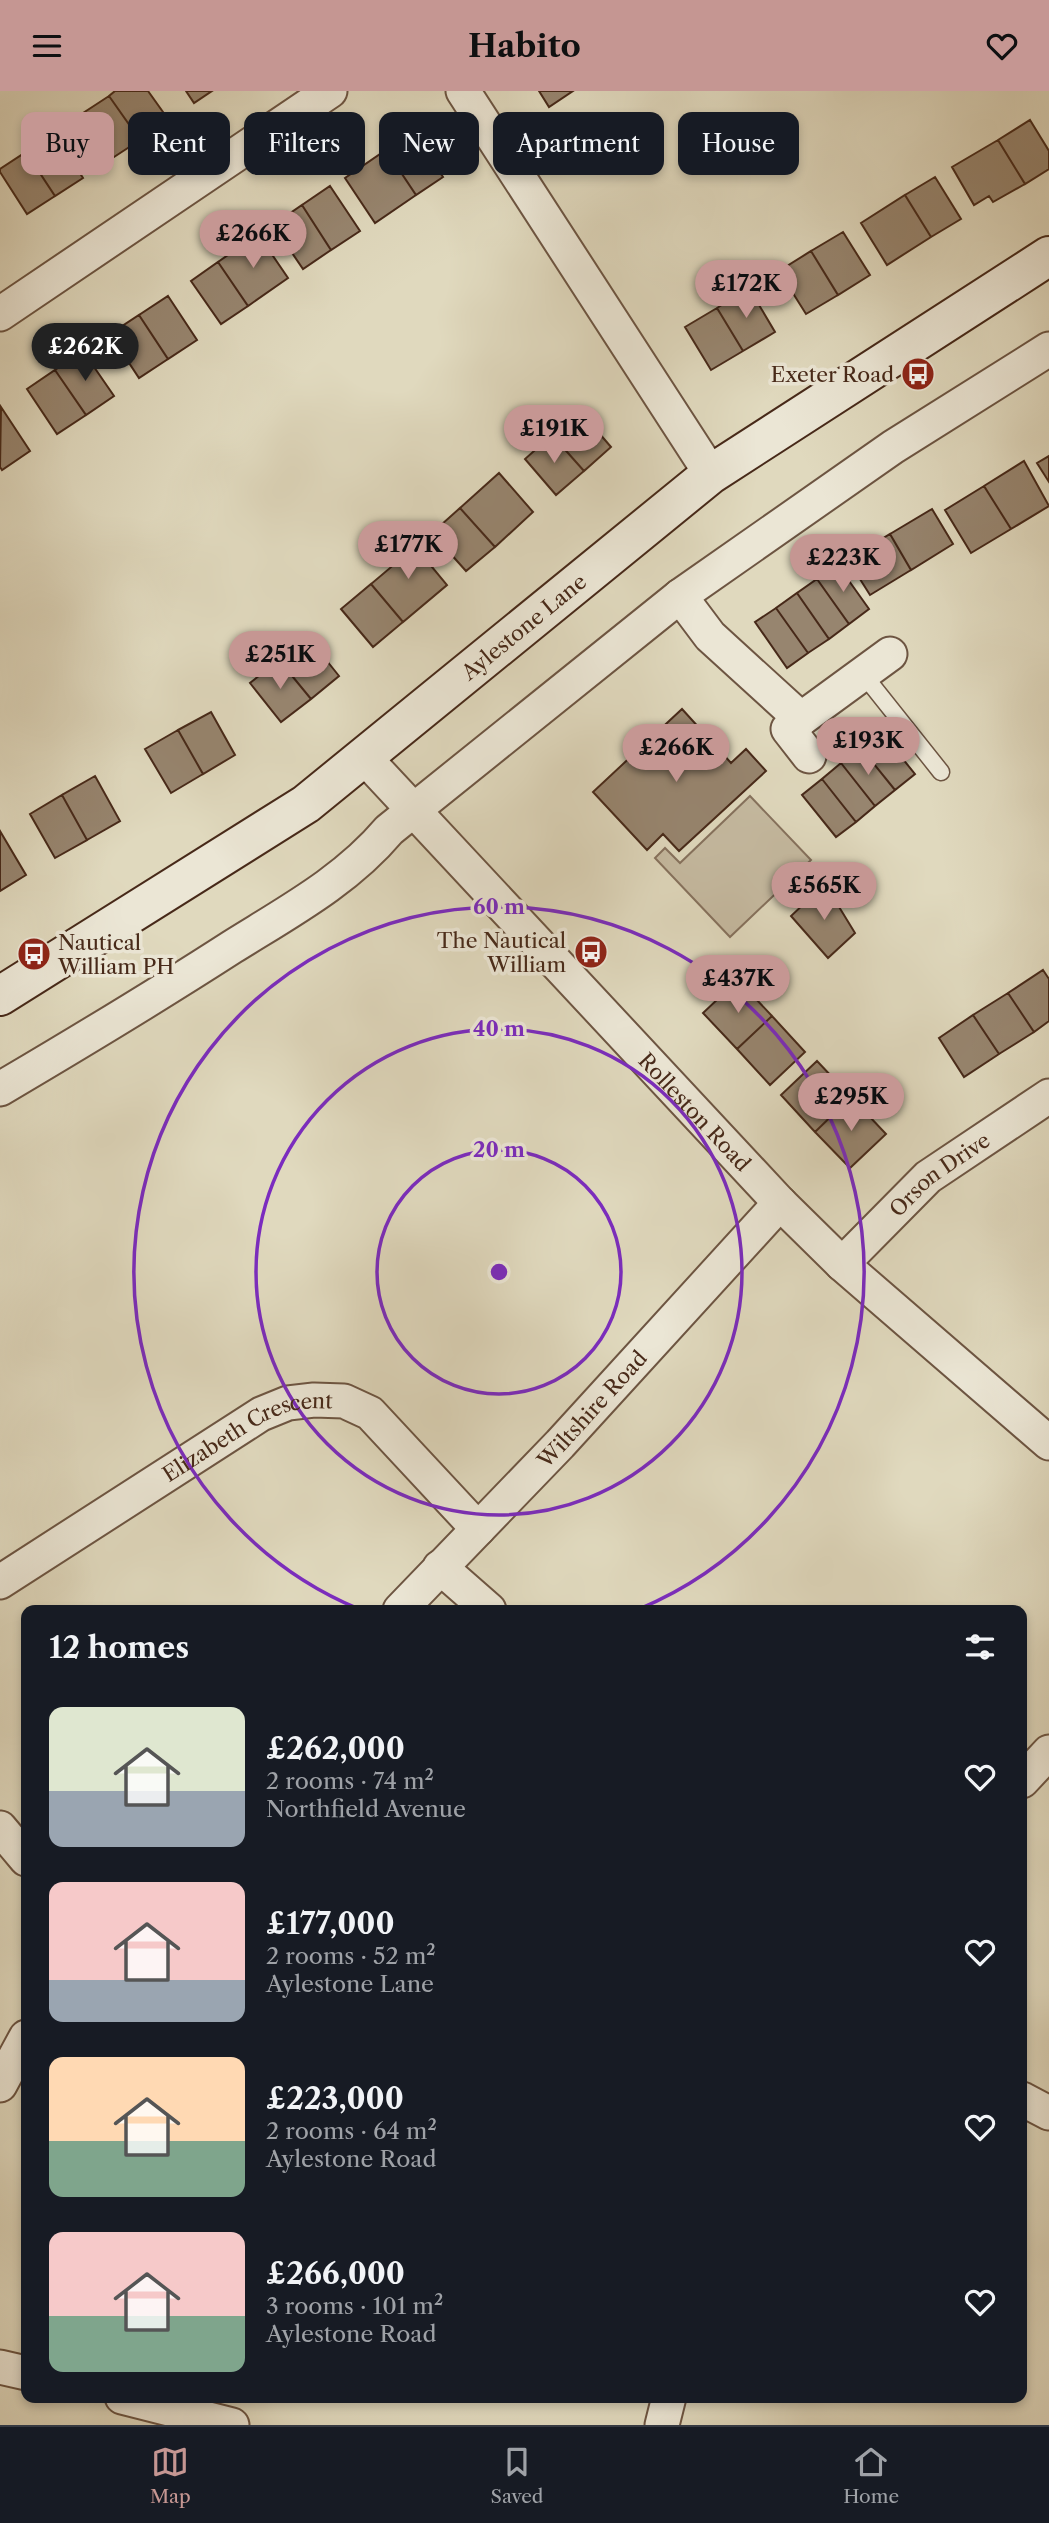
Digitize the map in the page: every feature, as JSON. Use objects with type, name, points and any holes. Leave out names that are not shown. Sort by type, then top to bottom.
[{"type":"main road","name":"Aylestone Lane","points":[[0,996],[258,837],[306,804],[711,474],[1049,255]]},
{"type":"street","points":[[0,314],[330,91]]},
{"type":"street","points":[[463,91],[711,474]]},
{"type":"street","points":[[0,1089],[113,1023],[330,886],[369,854],[389,830],[680,596],[893,447],[1049,349]]},
{"type":"street","points":[[680,596],[710,636],[802,719]]},
{"type":"street","points":[[809,756],[788,729],[890,654]]},
{"type":"street","name":"Rolleston Road","points":[[364,757],[780,1203],[842,1264],[1049,1443]]},
{"type":"street","name":"Orson Drive","points":[[842,1264],[928,1177],[1049,1096]]},
{"type":"street","name":"Wiltshire Road","points":[[405,1605],[569,1434],[780,1203]]},
{"type":"street","name":"Elizabeth Crescent","points":[[0,1582],[261,1414],[288,1403],[314,1400],[344,1401],[370,1413],[478,1529]]},
{"type":"street","points":[[440,1567],[483,1605]]},
{"type":"street","points":[[1027,1776],[1049,1752]]},
{"type":"street","points":[[0,1828],[21,1853]]},
{"type":"street","points":[[0,2085],[21,2046]]},
{"type":"street","points":[[1027,2102],[1049,2113]]},
{"type":"street","points":[[0,2367],[21,2372]]},
{"type":"street","points":[[146,2403],[232,2425]]},
{"type":"street","points":[[662,2425],[668,2403]]},
{"type":"lane","points":[[863,674],[941,772]]},
{"type":"shaded area","points":[[750,796],[811,860],[730,937],[655,858],[665,848],[680,863]]},
{"type":"building","points":[[115,91],[148,91],[163,112],[128,112],[128,123],[109,96]]},
{"type":"building","points":[[186,91],[212,91],[194,103]]},
{"type":"building","points":[[539,91],[573,91],[549,107]]},
{"type":"building","points":[[109,96],[128,123],[128,148],[114,157],[114,112],[85,112]]},
{"type":"building","points":[[1030,120],[1049,151],[1049,169],[1025,184],[998,140]]},
{"type":"building","points":[[998,140],[1025,184],[993,202],[989,196],[974,205],[952,167]]},
{"type":"building","points":[[21,155],[21,175],[41,175],[55,196],[27,214],[0,169]]},
{"type":"building","points":[[379,155],[379,175],[403,175],[416,195],[375,223],[345,178],[349,175],[365,175],[365,164]]},
{"type":"building","points":[[41,175],[81,175],[83,178],[55,196]]},
{"type":"building","points":[[403,175],[442,175],[443,177],[416,195]]},
{"type":"building","points":[[935,177],[961,219],[931,237],[905,195]]},
{"type":"building","points":[[330,186],[360,231],[331,250],[302,205]]},
{"type":"building","points":[[905,195],[931,237],[887,265],[861,223]]},
{"type":"building","points":[[302,205],[331,250],[303,269],[273,225]]},
{"type":"building","points":[[843,232],[870,275],[838,295],[811,251]]},
{"type":"building","points":[[258,234],[288,278],[248,306],[218,262]]},
{"type":"building","points":[[811,251],[838,295],[806,314],[779,271]]},
{"type":"building","points":[[218,262],[248,306],[221,324],[191,281]]},
{"type":"building","points":[[749,288],[775,332],[743,351],[717,308]]},
{"type":"building","points":[[168,296],[197,340],[168,359],[139,315]]},
{"type":"building","points":[[717,308],[743,351],[711,370],[685,327]]},
{"type":"building","points":[[139,315],[168,359],[139,378],[110,334]]},
{"type":"building","points":[[83,351],[114,396],[86,415],[55,370]]},
{"type":"building","points":[[55,370],[86,415],[57,434],[27,389]]},
{"type":"building","points":[[1,407],[30,451],[2,470],[0,467]]},
{"type":"building","points":[[580,411],[611,447],[584,471],[552,435]]},
{"type":"building","points":[[552,435],[584,471],[556,495],[525,459]]},
{"type":"building","points":[[1049,456],[1049,482],[1037,463]]},
{"type":"building","points":[[1024,461],[1049,506],[1011,529],[984,486]]},
{"type":"building","points":[[499,473],[533,512],[495,547],[460,508]]},
{"type":"building","points":[[984,486],[1011,529],[971,553],[945,510]]},
{"type":"building","points":[[460,508],[495,547],[466,571],[432,533]]},
{"type":"building","points":[[932,509],[953,544],[911,570],[890,534]]},
{"type":"building","points":[[890,534],[911,570],[870,595],[848,560]]},
{"type":"building","points":[[408,538],[447,585],[403,622],[371,584],[396,563],[389,555]]},
{"type":"building","points":[[837,564],[869,609],[849,624],[817,579]]},
{"type":"building","points":[[817,579],[849,624],[829,639],[797,593]]},
{"type":"building","points":[[371,584],[403,622],[373,647],[341,609]]},
{"type":"building","points":[[797,593],[829,639],[808,653],[776,608]]},
{"type":"building","points":[[776,608],[808,653],[787,668],[755,622]]},
{"type":"building","points":[[307,636],[339,676],[311,699],[279,660]]},
{"type":"building","points":[[279,660],[311,699],[281,722],[250,683]]},
{"type":"building","points":[[682,709],[731,763],[746,749],[766,771],[679,851],[663,834],[647,850],[593,792]]},
{"type":"building","points":[[211,712],[235,755],[203,774],[178,730]]},
{"type":"building","points":[[178,730],[203,774],[171,793],[145,749]]},
{"type":"building","points":[[881,732],[915,774],[895,790],[861,748]]},
{"type":"building","points":[[861,748],[895,790],[875,806],[841,763]]},
{"type":"building","points":[[841,763],[875,806],[856,822],[822,779]]},
{"type":"building","points":[[95,776],[120,821],[87,840],[62,795]]},
{"type":"building","points":[[822,779],[856,822],[836,837],[802,795]]},
{"type":"building","points":[[62,795],[87,840],[55,858],[30,814]]},
{"type":"building","points":[[0,831],[26,875],[0,891]]},
{"type":"building","points":[[825,884],[855,933],[828,958],[791,916]]},
{"type":"building","points":[[1043,970],[1049,979],[1049,1021],[1034,1032],[1008,993]]},
{"type":"building","points":[[738,980],[772,1016],[737,1049],[703,1013]]},
{"type":"building","points":[[1008,993],[1034,1032],[999,1054],[973,1015]]},
{"type":"building","points":[[973,1015],[999,1054],[964,1077],[939,1038]]},
{"type":"building","points":[[772,1016],[805,1052],[770,1085],[737,1049]]},
{"type":"building","points":[[817,1061],[851,1097],[815,1132],[781,1095]]},
{"type":"building","points":[[851,1097],[886,1134],[850,1168],[815,1132]]},
{"type":"place","name":"Exeter Road","points":[[918,374]]},
{"type":"place","name":"The Nautical William","points":[[591,952]]},
{"type":"place","name":"Nautical William PH","points":[[34,954]]}]
